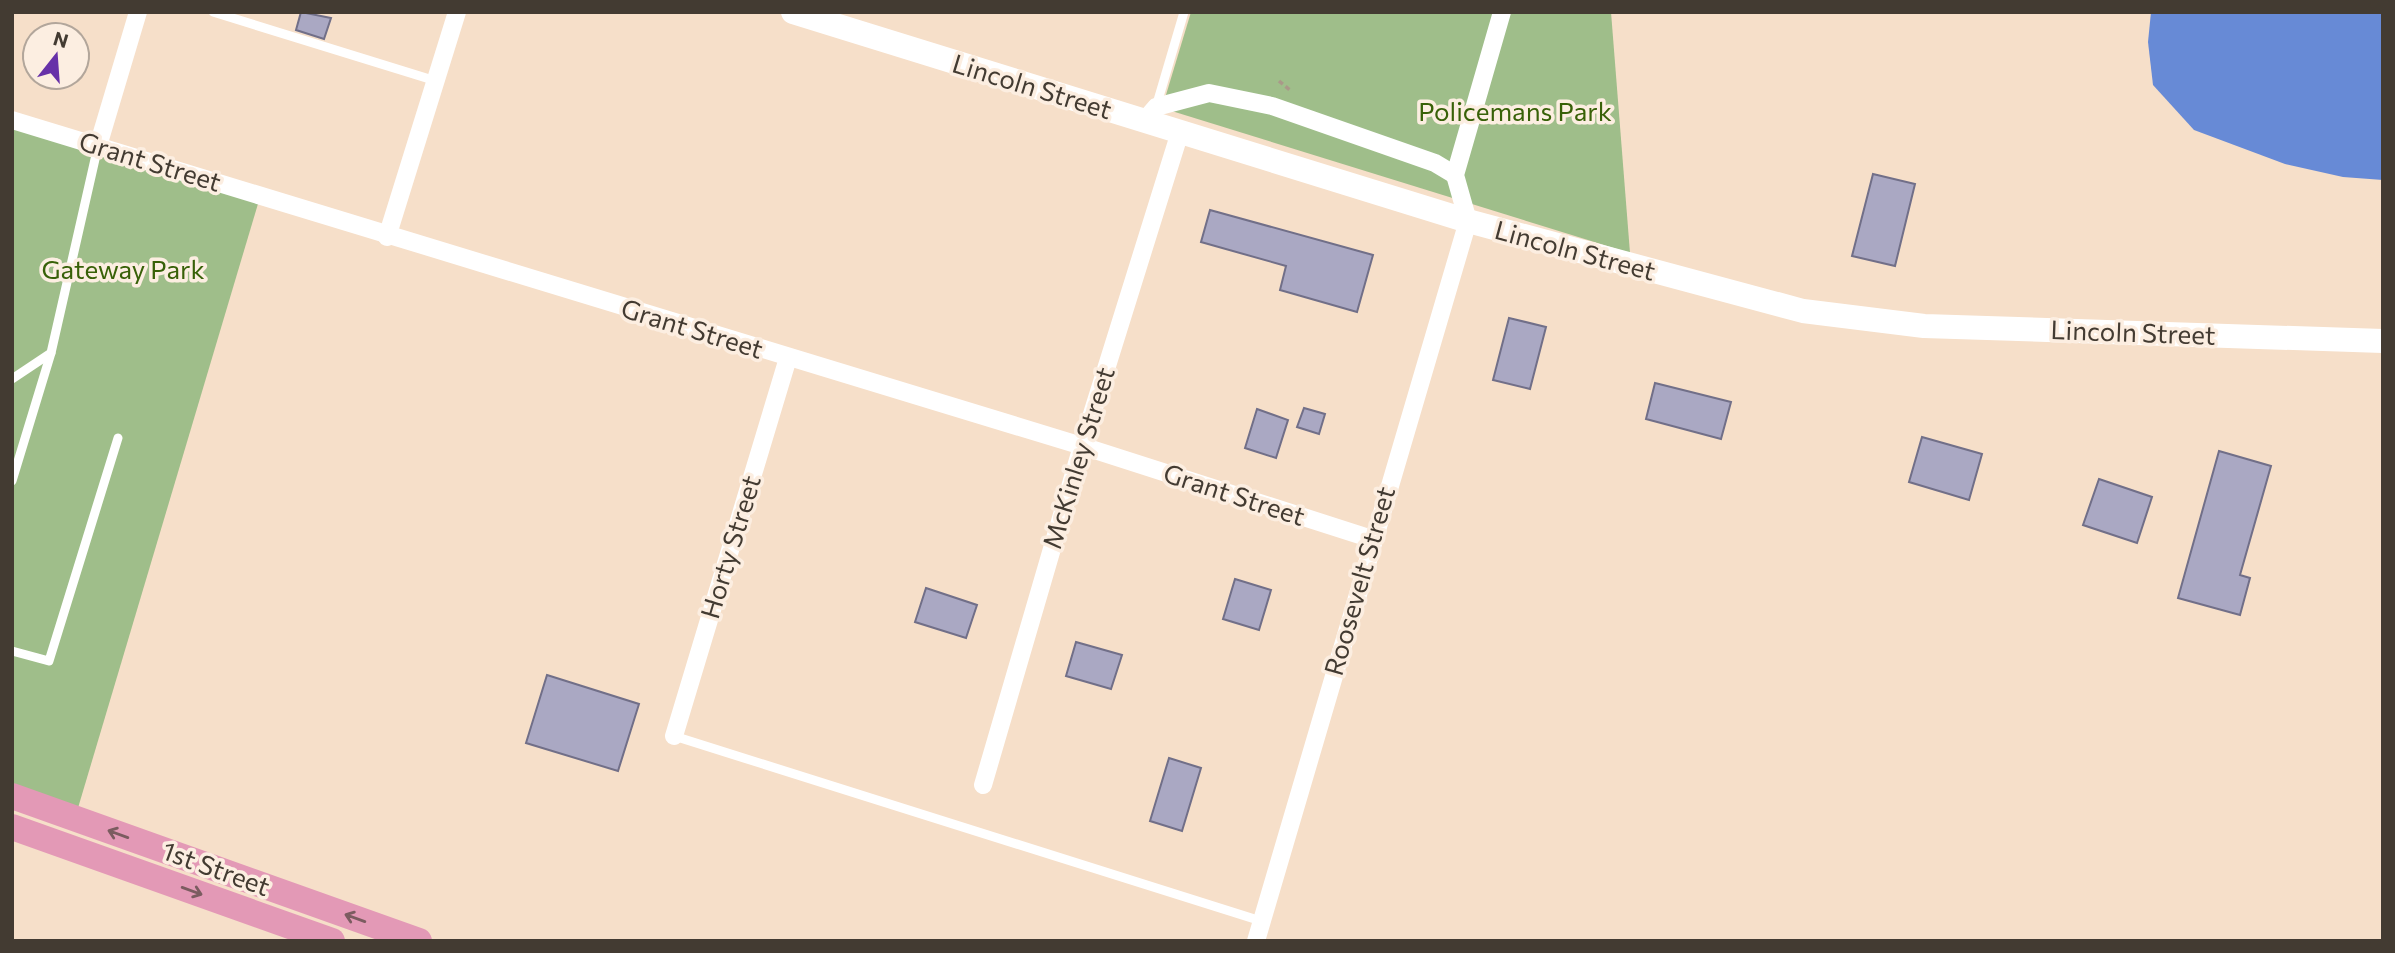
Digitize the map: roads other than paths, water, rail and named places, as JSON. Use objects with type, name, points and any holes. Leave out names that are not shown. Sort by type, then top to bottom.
[{"type":"main road","name":"Lincoln Street","points":[[793,12],[1150,114],[1180,132],[1468,221],[1752,299],[1854,320],[1924,326],[2383,341]]},
{"type":"main road","name":"1st Street","points":[[12,796],[419,941]]},
{"type":"main road","name":"1st Street","points":[[12,827],[332,941]]},
{"type":"street","points":[[98,146],[138,12]]},
{"type":"street","points":[[387,237],[457,12]]},
{"type":"street","points":[[1468,221],[1455,175],[1502,12]]},
{"type":"street","points":[[1150,114],[1209,93],[1272,106],[1435,163],[1455,175]]},
{"type":"street","name":"Grant Street","points":[[12,120],[387,237],[1082,446],[1372,539]]},
{"type":"street","name":"McKinley Street","points":[[983,785],[1082,446],[1180,132]]},
{"type":"street","name":"Roosevelt Street","points":[[1256,941],[1372,539],[1468,221]]},
{"type":"street","name":"Horty Street","points":[[674,736],[788,358]]},
{"type":"lane","points":[[213,12],[436,81]]},
{"type":"lane","points":[[1150,114],[1184,12]]},
{"type":"lane","points":[[12,481],[51,353],[98,146]]},
{"type":"lane","points":[[12,379],[51,353]]},
{"type":"lane","points":[[12,651],[50,662],[118,438]]},
{"type":"lane","points":[[674,736],[1261,921]]},
{"type":"water","points":[[2151,12],[2383,12],[2383,180],[2343,177],[2285,164],[2194,130],[2153,85],[2148,42]]},
{"type":"park label","name":"Policemans Park","points":[[1515,112]]},
{"type":"park label","name":"Gateway Park","points":[[123,270]]}]
